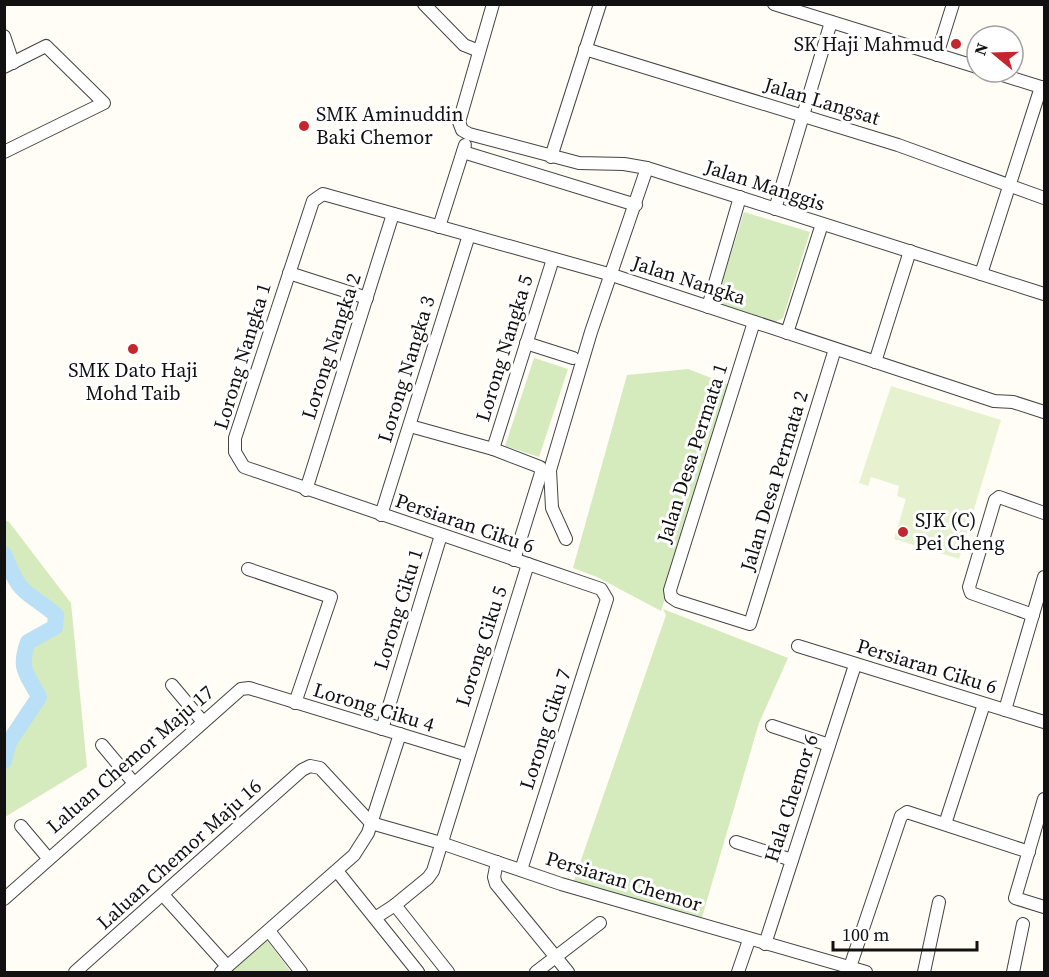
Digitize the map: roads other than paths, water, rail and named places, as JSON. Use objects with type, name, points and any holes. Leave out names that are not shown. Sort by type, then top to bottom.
[{"type":"street","points":[[423,4],[440,24],[464,45],[479,51]]},
{"type":"street","points":[[439,227],[463,152],[466,132],[459,122],[493,4]]},
{"type":"street","points":[[551,157],[600,4]]},
{"type":"street","points":[[774,4],[965,63]]},
{"type":"street","points":[[937,55],[954,4]]},
{"type":"street","points":[[775,209],[831,22]]},
{"type":"street","points":[[4,36],[9,65],[46,46],[104,104],[4,152]]},
{"type":"street","name":"Jalan Langsat","points":[[585,49],[898,145],[1044,198]]},
{"type":"street","points":[[981,274],[1042,87],[1025,82]]},
{"type":"street","name":"Jalan Manggis","points":[[466,132],[579,163],[624,164],[647,168],[1044,294]]},
{"type":"street","points":[[463,152],[636,205]]},
{"type":"street","points":[[566,539],[552,508],[550,470],[591,332],[647,168]]},
{"type":"street","name":"Jalan Nangka","points":[[318,195],[323,194],[612,275],[994,401],[1013,402],[1044,412]]},
{"type":"street","name":"Lorong Nangka 1","points":[[306,490],[244,467],[235,452],[235,438],[313,201],[318,195]]},
{"type":"street","points":[[708,307],[740,197]]},
{"type":"street","name":"Lorong Nangka 2","points":[[306,490],[393,214]]},
{"type":"street","points":[[787,333],[822,224]]},
{"type":"street","name":"Lorong Nangka 3","points":[[381,515],[469,236]]},
{"type":"street","points":[[875,362],[910,252]]},
{"type":"street","name":"Lorong Nangka 5","points":[[493,449],[553,259]]},
{"type":"street","points":[[289,273],[367,298]]},
{"type":"street","name":"Jalan Desa Permata 1","points":[[750,624],[671,597],[670,590],[754,322]]},
{"type":"street","points":[[526,343],[573,358]]},
{"type":"street","name":"Jalan Desa Permata 2","points":[[750,624],[835,349]]},
{"type":"street","points":[[410,426],[493,449],[540,467],[542,473],[514,560]]},
{"type":"street","name":"Persiaran Ciku 6","points":[[306,490],[601,589],[607,599]]},
{"type":"street","points":[[1033,615],[971,593],[969,587],[995,500],[999,497],[1044,513]]},
{"type":"street","name":"Lorong Ciku 1","points":[[382,729],[441,535]]},
{"type":"street","name":"Lorong Ciku 5","points":[[375,918],[395,905],[428,878],[433,871],[528,564]]},
{"type":"street","name":"Lorong Ciku 4","points":[[248,569],[331,597],[295,703],[468,755]]},
{"type":"street","points":[[1005,710],[1044,577]]},
{"type":"street","name":"Lorong Ciku 7","points":[[521,870],[607,599]]},
{"type":"street","name":"Persiaran Ciku 6","points":[[798,646],[1044,722]]},
{"type":"street","name":"Hala Chemor 6","points":[[765,944],[855,665]]},
{"type":"street","points":[[172,685],[203,722]]},
{"type":"street","name":"Laluan Chemor Maju 17","points":[[4,899],[133,782],[241,689],[249,688],[295,703]]},
{"type":"street","points":[[945,824],[984,704]]},
{"type":"street","points":[[772,726],[829,745]]},
{"type":"street","points":[[164,896],[224,969],[354,855],[365,839],[400,734]]},
{"type":"street","points":[[102,745],[133,782]]},
{"type":"street","name":"Laluan Chemor Maju 16","points":[[75,972],[164,896],[302,770],[310,766],[320,768],[371,823]]},
{"type":"street","points":[[1044,799],[1015,898],[1044,907]]},
{"type":"street","points":[[850,967],[901,816],[908,812],[1029,852]]},
{"type":"street","name":"Persiaran Chemor","points":[[371,823],[749,940],[866,972]]},
{"type":"street","points":[[21,826],[48,858]]},
{"type":"street","points":[[736,842],[792,860]]},
{"type":"street","points":[[497,862],[494,877],[496,884],[568,972]]},
{"type":"street","points":[[337,871],[418,972]]},
{"type":"street","points":[[924,972],[939,902]]},
{"type":"street","points":[[395,905],[448,972]]},
{"type":"street","points":[[536,972],[600,923]]},
{"type":"street","points":[[1013,972],[1023,924]]},
{"type":"street","points":[[269,931],[301,972]]},
{"type":"street","points":[[738,972],[749,940]]},
{"type":"waterway","points":[[4,554],[19,586],[56,615],[55,627],[28,642],[24,659],[25,671],[39,697],[9,742],[4,761]]},
{"type":"place","name":"SK Haji Mahmud","points":[[956,44]]},
{"type":"place","name":"SMK Aminuddin Baki Chemor","points":[[304,126]]},
{"type":"place","name":"SMK Dato Haji Mohd Taib","points":[[133,349]]},
{"type":"place","name":"SJK (C) Pei Cheng","points":[[903,532]]}]
